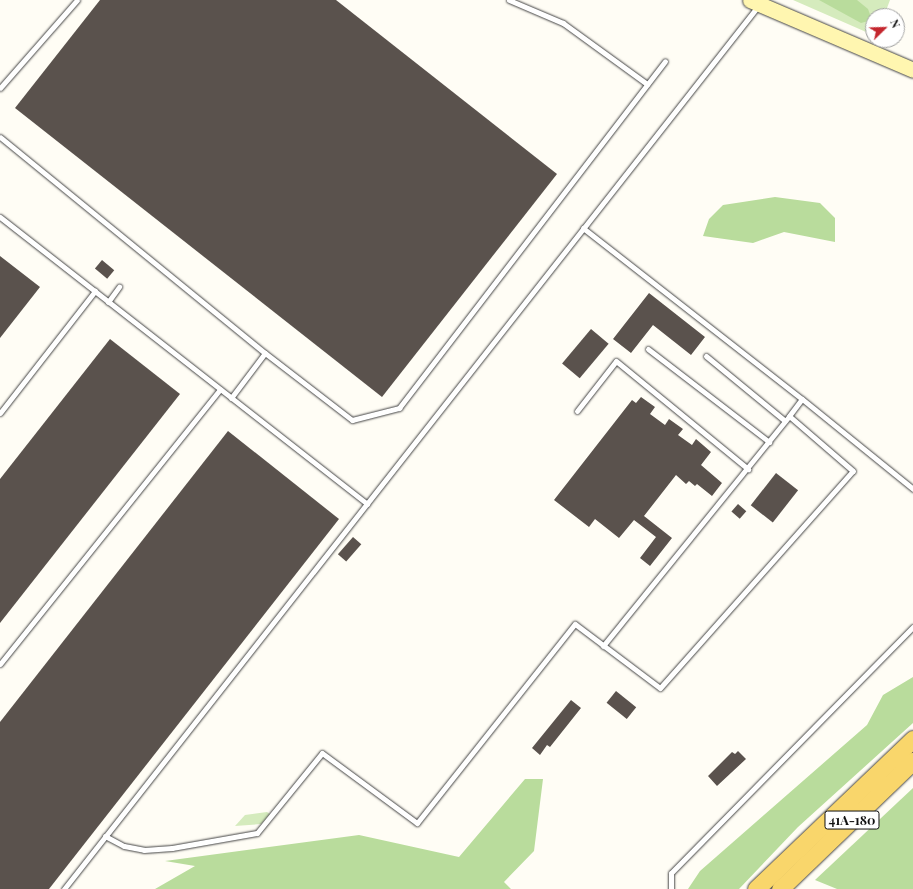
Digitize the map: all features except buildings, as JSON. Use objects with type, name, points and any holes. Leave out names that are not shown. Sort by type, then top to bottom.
[{"type":"main road","points":[[755,2],[913,70]]},
{"type":"main road","name":"41А-180","points":[[756,889],[913,739]]},
{"type":"main road","name":"41А-180","points":[[785,886],[913,761]]},
{"type":"lane","points":[[0,88],[77,0]]},
{"type":"lane","points":[[509,0],[563,23],[647,84]]},
{"type":"lane","points":[[64,889],[583,228],[755,2]]},
{"type":"lane","points":[[0,136],[265,353],[352,420],[399,408],[665,61]]},
{"type":"lane","points":[[0,217],[367,504]]},
{"type":"lane","points":[[583,228],[802,399],[913,489]]},
{"type":"lane","points":[[108,302],[119,287]]},
{"type":"lane","points":[[0,413],[94,291]]},
{"type":"lane","points":[[648,349],[769,442]]},
{"type":"lane","points":[[231,398],[265,353]]},
{"type":"lane","points":[[105,836],[124,846],[144,850],[172,848],[257,833],[322,754],[416,823],[575,624],[660,688],[853,471],[706,356]]},
{"type":"lane","points":[[577,411],[616,361],[748,469]]},
{"type":"lane","points":[[0,664],[220,389]]},
{"type":"lane","points":[[603,646],[748,469],[802,399]]},
{"type":"lane","points":[[671,889],[671,873],[913,627]]},
{"type":"green space","points":[[793,0],[890,0],[887,8],[865,8],[865,32]]},
{"type":"green space","points":[[819,0],[857,0],[867,8],[865,8],[865,22],[861,23]]},
{"type":"green space","points":[[775,197],[820,203],[835,218],[835,242],[784,232],[753,243],[703,236],[709,219],[723,205]]},
{"type":"green space","points":[[913,677],[913,723],[798,827],[739,889],[688,889],[700,871],[867,725],[883,695]]},
{"type":"green space","points":[[525,779],[543,779],[534,851],[504,882],[511,889],[155,889],[195,866],[165,861],[359,835],[459,857]]},
{"type":"green space","points":[[913,788],[913,889],[837,889],[815,880]]},
{"type":"green space","points":[[267,812],[270,814],[261,824],[235,826],[245,815]]}]
